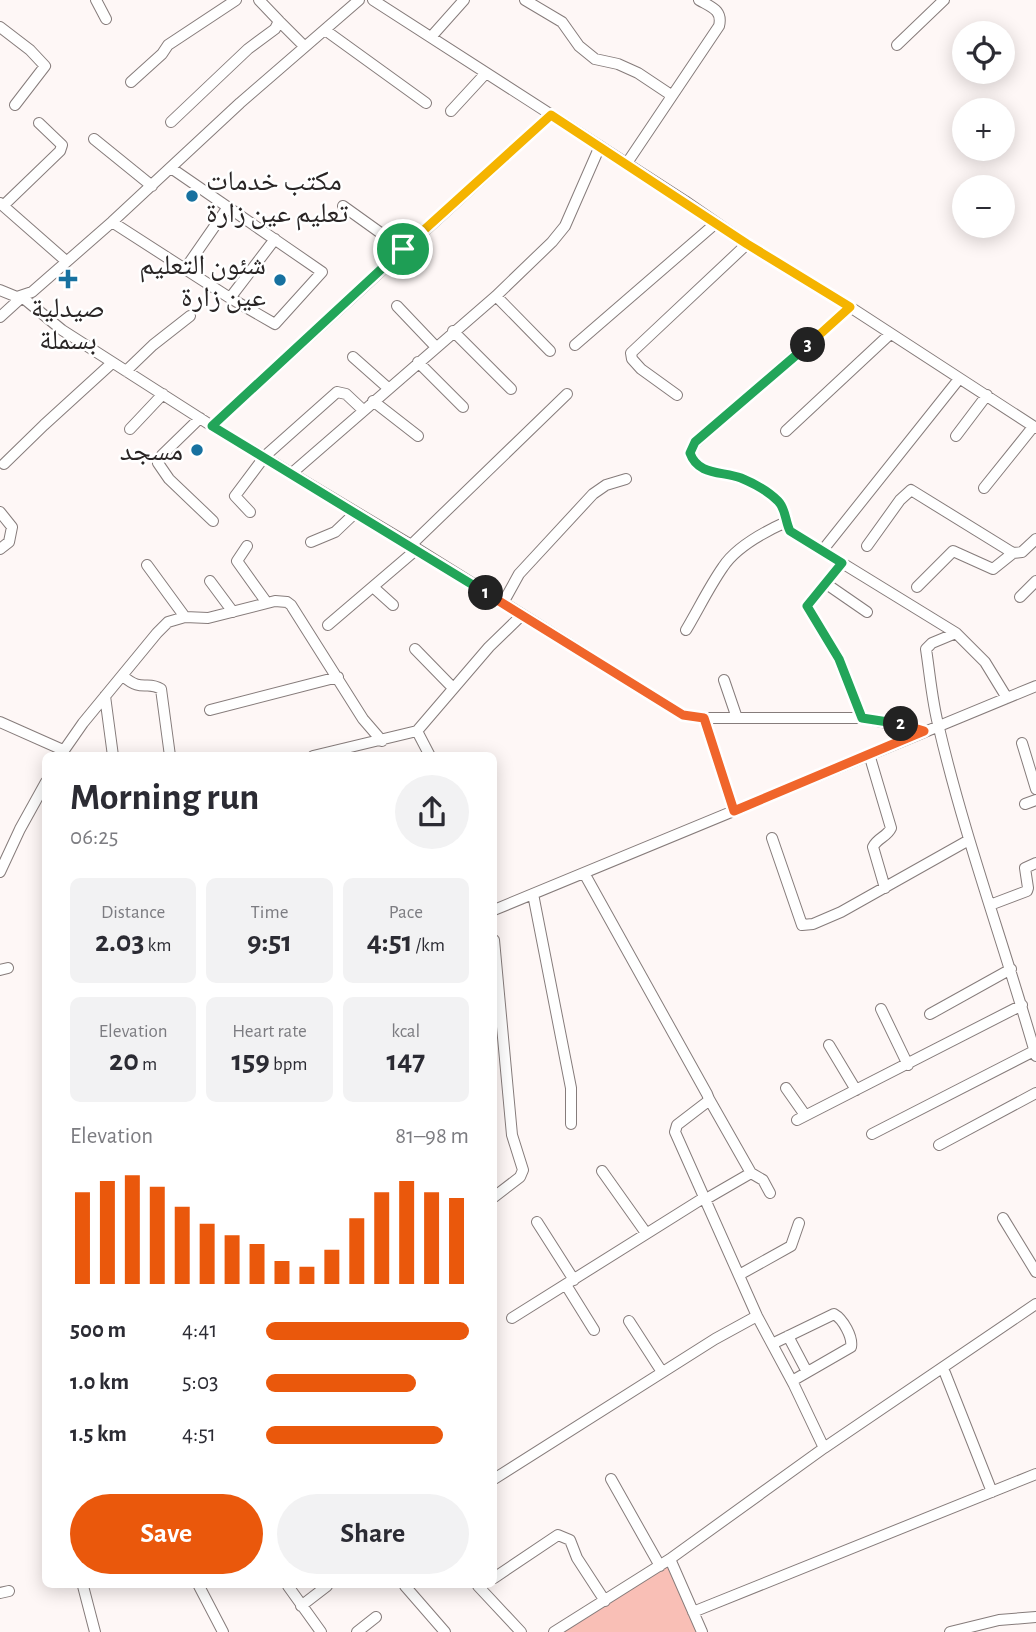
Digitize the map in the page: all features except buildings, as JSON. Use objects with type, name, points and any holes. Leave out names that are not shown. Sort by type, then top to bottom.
[{"type":"street","points":[[96,0],[106,19]]},
{"type":"street","points":[[131,82],[162,54],[168,45],[236,0]]},
{"type":"street","points":[[258,0],[304,46]]},
{"type":"street","points":[[0,317],[113,222],[304,46],[359,0]]},
{"type":"street","points":[[373,0],[627,163],[747,244],[1035,427],[984,488]]},
{"type":"street","points":[[431,37],[464,0]]},
{"type":"street","points":[[525,0],[562,22],[579,46],[595,59],[618,64],[638,73],[671,95]]},
{"type":"street","points":[[627,163],[719,26],[719,11],[699,0]]},
{"type":"street","points":[[897,45],[944,0]]},
{"type":"street","points":[[171,122],[248,49],[275,29],[279,21]]},
{"type":"street","points":[[0,27],[44,62],[45,66],[15,105]]},
{"type":"street","points":[[325,30],[426,103]]},
{"type":"street","points":[[451,111],[486,73]]},
{"type":"street","points":[[212,426],[551,115]]},
{"type":"street","points":[[39,124],[62,145],[61,151],[2,204],[66,261]]},
{"type":"street","points":[[94,138],[152,186]]},
{"type":"street","points":[[292,473],[496,296],[552,242],[565,226],[600,146]]},
{"type":"street","points":[[113,222],[275,324],[322,272],[171,168]]},
{"type":"street","points":[[343,206],[403,249]]},
{"type":"street","points":[[185,269],[228,207]]},
{"type":"street","points":[[575,345],[716,223]]},
{"type":"street","points":[[230,298],[275,239]]},
{"type":"street","points":[[677,395],[641,369],[632,359],[631,353],[747,244]]},
{"type":"street","points":[[0,290],[12,297],[22,297],[46,318],[112,363],[683,715],[704,718],[862,718],[924,731]]},
{"type":"street","points":[[496,296],[550,351]]},
{"type":"street","points":[[397,306],[436,347]]},
{"type":"street","points":[[850,307],[691,447],[692,459],[712,473],[738,477],[778,500],[790,531],[956,633],[976,650],[1007,698]]},
{"type":"street","points":[[126,371],[153,345],[190,316]]},
{"type":"street","points":[[453,331],[511,389]]},
{"type":"street","points":[[786,431],[889,335]]},
{"type":"street","points":[[353,358],[388,388]]},
{"type":"street","points":[[418,362],[463,407]]},
{"type":"street","points":[[4,464],[112,363]]},
{"type":"street","points":[[822,551],[959,379]]},
{"type":"street","points":[[250,512],[234,496],[265,456],[337,392],[342,391],[363,410]]},
{"type":"street","points":[[130,429],[163,394]]},
{"type":"street","points":[[328,625],[414,547],[567,394]]},
{"type":"street","points":[[956,436],[987,396]]},
{"type":"street","points":[[373,401],[418,436]]},
{"type":"street","points":[[200,418],[162,455],[158,463],[169,479],[213,521]]},
{"type":"street","points":[[503,603],[519,574],[593,494],[606,485],[626,479]]},
{"type":"street","points":[[867,546],[900,500],[911,490],[1013,553]]},
{"type":"street","points":[[0,512],[12,527],[9,542],[0,548]]},
{"type":"street","points":[[311,542],[335,532],[355,513]]},
{"type":"street","points":[[686,630],[723,567],[732,557],[771,529],[786,522]]},
{"type":"street","points":[[917,587],[953,551],[993,569],[1013,553],[1022,552],[1036,539]]},
{"type":"street","points":[[247,546],[237,561],[267,603]]},
{"type":"street","points":[[842,563],[807,606],[839,659],[862,718]]},
{"type":"street","points":[[147,565],[185,617]]},
{"type":"street","points":[[210,581],[233,612]]},
{"type":"street","points":[[1020,597],[1036,581]]},
{"type":"street","points":[[825,583],[867,612]]},
{"type":"street","points":[[373,586],[393,605]]},
{"type":"street","points":[[63,752],[164,625],[185,617],[208,618],[281,601],[291,605],[363,719],[382,741]]},
{"type":"street","points":[[339,752],[416,731],[489,647],[522,615]]},
{"type":"street","points":[[872,1133],[1035,1053],[938,725],[926,649],[932,643],[956,633]]},
{"type":"street","points":[[415,649],[453,688]]},
{"type":"street","points":[[123,676],[137,686],[154,685],[161,689],[169,752]]},
{"type":"street","points":[[210,710],[338,677]]},
{"type":"street","points":[[724,680],[737,718]]},
{"type":"street","points":[[497,909],[938,725],[1036,687]]},
{"type":"street","points":[[105,696],[112,752]]},
{"type":"street","points":[[704,718],[734,811]]},
{"type":"street","points":[[0,722],[60,752]]},
{"type":"street","points":[[416,731],[428,752]]},
{"type":"street","points":[[1022,743],[1036,789]]},
{"type":"street","points":[[869,754],[891,828],[873,848],[885,888]]},
{"type":"street","points":[[0,872],[42,789]]},
{"type":"street","points":[[772,838],[802,925],[813,924],[841,912],[970,840]]},
{"type":"street","points":[[990,905],[1027,891],[1025,868],[1036,863]]},
{"type":"street","points":[[583,873],[698,1074],[709,1099],[751,1173],[763,1180],[770,1194]]},
{"type":"street","points":[[533,894],[571,1088],[571,1124]]},
{"type":"street","points":[[929,1014],[1011,969]]},
{"type":"street","points":[[497,972],[512,1135],[523,1170],[520,1177],[497,1195]]},
{"type":"street","points":[[786,1088],[801,1118],[1022,1005]]},
{"type":"street","points":[[881,1009],[908,1065]]},
{"type":"street","points":[[829,1045],[856,1090]]},
{"type":"street","points":[[939,1144],[1036,1093]]},
{"type":"street","points":[[709,1099],[676,1128],[679,1143],[757,1316],[824,1448]]},
{"type":"street","points":[[602,1171],[646,1233]]},
{"type":"street","points":[[512,1318],[646,1233],[751,1173]]},
{"type":"street","points":[[1003,1218],[1036,1272]]},
{"type":"street","points":[[537,1222],[593,1330]]},
{"type":"street","points":[[739,1275],[791,1246],[799,1223]]},
{"type":"street","points":[[554,1632],[665,1563],[824,1448],[1036,1304]]},
{"type":"street","points":[[772,1344],[834,1314],[839,1317],[852,1342],[851,1347],[792,1381]]},
{"type":"street","points":[[497,1477],[715,1339],[757,1316]]},
{"type":"street","points":[[629,1321],[662,1372]]},
{"type":"street","points":[[788,1336],[807,1372]]},
{"type":"street","points":[[945,1373],[992,1492]]},
{"type":"street","points":[[693,1612],[1036,1474]]},
{"type":"street","points":[[611,1479],[665,1563],[702,1632]]},
{"type":"street","points":[[497,1576],[558,1535],[570,1540],[577,1558],[605,1601]]},
{"type":"street","points":[[84,1588],[95,1632]]},
{"type":"street","points":[[200,1588],[223,1632]]},
{"type":"street","points":[[289,1588],[321,1632]]},
{"type":"street","points":[[301,1605],[324,1588]]},
{"type":"street","points":[[407,1588],[445,1632]]},
{"type":"street","points":[[482,1588],[517,1628],[503,1632]]},
{"type":"street","points":[[358,1632],[376,1616]]},
{"type":"street","points":[[950,1632],[999,1620],[1036,1617]]},
{"type":"shaded area","points":[[669,1564],[697,1632],[558,1632]]},
{"type":"place","name":"مكتب خدمات تعليم عين زارة","points":[[192,196]]},
{"type":"place","name":"صيدلية بسملة","points":[[68,279]]},
{"type":"place","name":"شئون التعليم عين زارة","points":[[280,280]]},
{"type":"place","name":"مسجد","points":[[197,450]]},
{"type":"route","points":[[551,115],[747,244],[850,307],[695,442],[690,453],[692,459],[712,473],[738,477],[778,500],[790,531],[842,563],[807,606],[839,659],[862,718],[924,731],[734,811],[704,718],[683,715],[212,426],[403,249],[551,115]]}]
